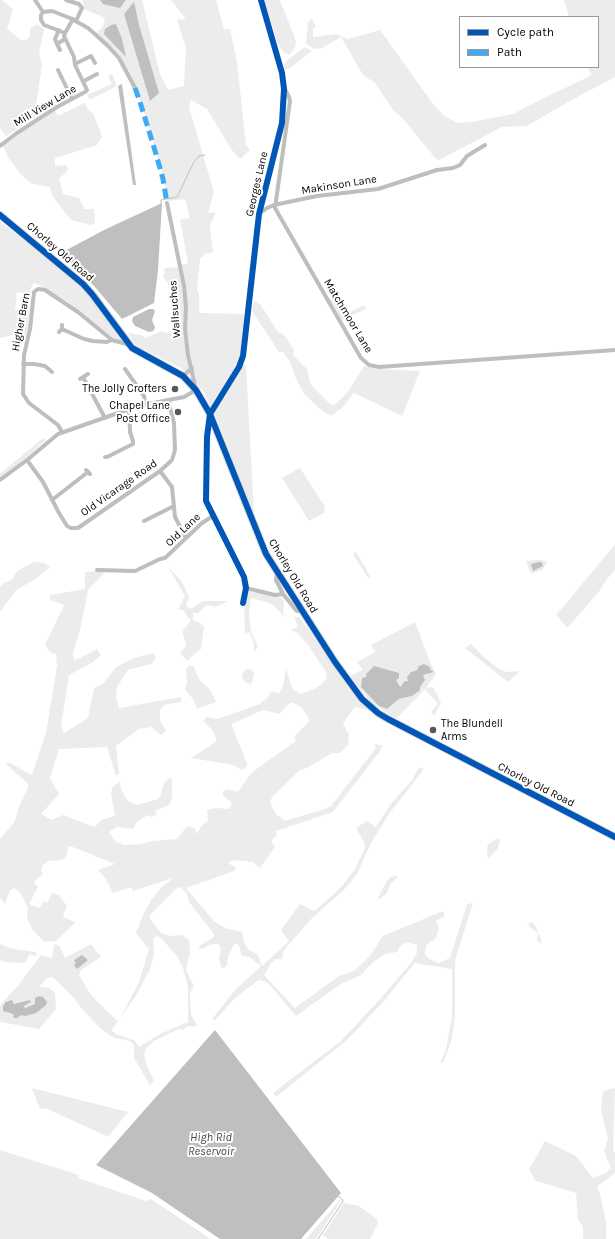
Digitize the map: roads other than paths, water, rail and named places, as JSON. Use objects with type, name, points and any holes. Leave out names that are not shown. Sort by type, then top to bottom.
[{"type":"main road","name":"Chorley Old Road","points":[[0,215],[83,284],[130,345],[138,352],[182,376],[196,390],[210,414],[257,536],[266,554],[344,675],[362,699],[378,713],[394,722],[615,837]]},
{"type":"street","points":[[35,0],[43,12]]},
{"type":"street","points":[[57,44],[65,39],[64,36],[82,8],[79,4],[66,0]]},
{"type":"street","name":"Georges Lane","points":[[210,414],[242,360],[259,214],[282,123],[284,89],[282,73],[261,0]]},
{"type":"street","points":[[43,12],[52,11],[75,20],[88,28],[113,52],[123,65],[134,88]]},
{"type":"street","points":[[43,12],[41,15],[41,20],[44,25],[66,33]]},
{"type":"street","points":[[59,30],[55,39],[60,50]]},
{"type":"street","name":"Mill View Lane","points":[[0,146],[57,107],[87,90],[65,39]]},
{"type":"street","points":[[75,64],[91,56],[95,63]]},
{"type":"street","points":[[58,70],[72,99]]},
{"type":"street","points":[[84,81],[97,74]]},
{"type":"street","points":[[274,205],[290,102],[289,96],[284,89]]},
{"type":"street","name":"Makinson Lane","points":[[259,214],[274,205],[317,196],[378,189],[437,170],[453,168],[460,165],[467,156],[485,145]]},
{"type":"street","name":"Wallsuches","points":[[167,203],[184,286],[186,307],[185,329],[188,355],[196,390]]},
{"type":"street","name":"Matchmoor Lane","points":[[274,205],[361,358],[369,365],[379,368],[615,350]]},
{"type":"street","name":"Higher Barn","points":[[62,432],[58,426],[29,403],[24,397],[22,387],[24,355],[30,329],[34,292],[38,289],[43,289],[66,303],[102,330],[112,340]]},
{"type":"street","points":[[61,329],[84,339],[107,342],[112,340],[130,345]]},
{"type":"street","points":[[23,364],[45,366],[52,372]]},
{"type":"street","points":[[182,376],[192,368]]},
{"type":"street","points":[[125,369],[144,396],[146,404]]},
{"type":"street","points":[[88,374],[81,378],[105,418]]},
{"type":"street","points":[[0,480],[62,432],[129,409],[184,396],[196,390]]},
{"type":"street","name":"Old Vicarage Road","points":[[26,460],[43,482],[67,526],[71,528],[78,528],[170,463],[174,455],[174,423],[168,400]]},
{"type":"street","points":[[105,457],[107,458],[133,444],[130,432],[129,409]]},
{"type":"street","points":[[210,414],[207,436],[206,497],[208,507],[244,577],[246,588],[243,603]]},
{"type":"street","points":[[160,471],[172,487],[176,520],[186,538]]},
{"type":"street","points":[[52,500],[88,472]]},
{"type":"street","points":[[144,521],[174,506]]},
{"type":"street","name":"Old Lane","points":[[98,570],[136,571],[167,557],[202,523],[213,516]]},
{"type":"street","points":[[277,572],[276,580],[283,594],[295,609],[302,611]]},
{"type":"street","points":[[246,588],[275,595],[283,594]]},
{"type":"water","points":[[100,0],[126,0],[120,8],[103,4]]},
{"type":"water","points":[[134,2],[139,25],[159,93],[150,101],[124,14]]},
{"type":"water","points":[[116,24],[122,39],[126,57],[104,34],[105,29]]},
{"type":"water","points":[[122,84],[136,185],[133,185],[118,86]]},
{"type":"water","points":[[162,203],[158,270],[154,303],[122,319],[95,287],[61,253],[104,230]]},
{"type":"water","points":[[149,309],[153,309],[155,311],[152,320],[155,328],[153,331],[149,332],[135,326],[132,321],[133,317]]},
{"type":"water","points":[[541,562],[543,566],[533,571],[531,564]]},
{"type":"water","points":[[424,664],[430,667],[434,672],[423,675],[425,680],[420,687],[420,690],[412,696],[399,699],[387,709],[379,706],[361,687],[362,678],[366,677],[366,674],[374,666],[399,673],[399,678],[396,680],[400,687],[405,681],[408,681],[407,677],[411,672],[417,670],[419,666]]},
{"type":"water","points":[[82,955],[88,960],[77,969],[74,965],[76,963],[74,960]]},
{"type":"water","points":[[39,996],[43,997],[47,1002],[46,1005],[36,1013],[25,1016],[21,1015],[17,1018],[13,1018],[14,1015],[3,1011],[3,1006],[6,1002],[12,1000],[14,1004],[30,1000],[31,1002],[24,1006],[25,1008],[35,1004],[35,998]]},
{"type":"water","name":"High Rid Reservoir","points":[[215,1030],[341,1193],[301,1239],[220,1239],[152,1193],[96,1165]]},
{"type":"waterway","points":[[161,203],[161,200],[177,197],[194,162],[199,156],[205,155]]},
{"type":"waterway","points":[[318,1239],[342,1203],[343,1200],[338,1196]]},
{"type":"place","name":"The Jolly Crofters","points":[[175,389]]},
{"type":"place","name":"Chapel Lane Post Office","points":[[178,412]]},
{"type":"place","name":"The Blundell Arms","points":[[433,730]]}]
